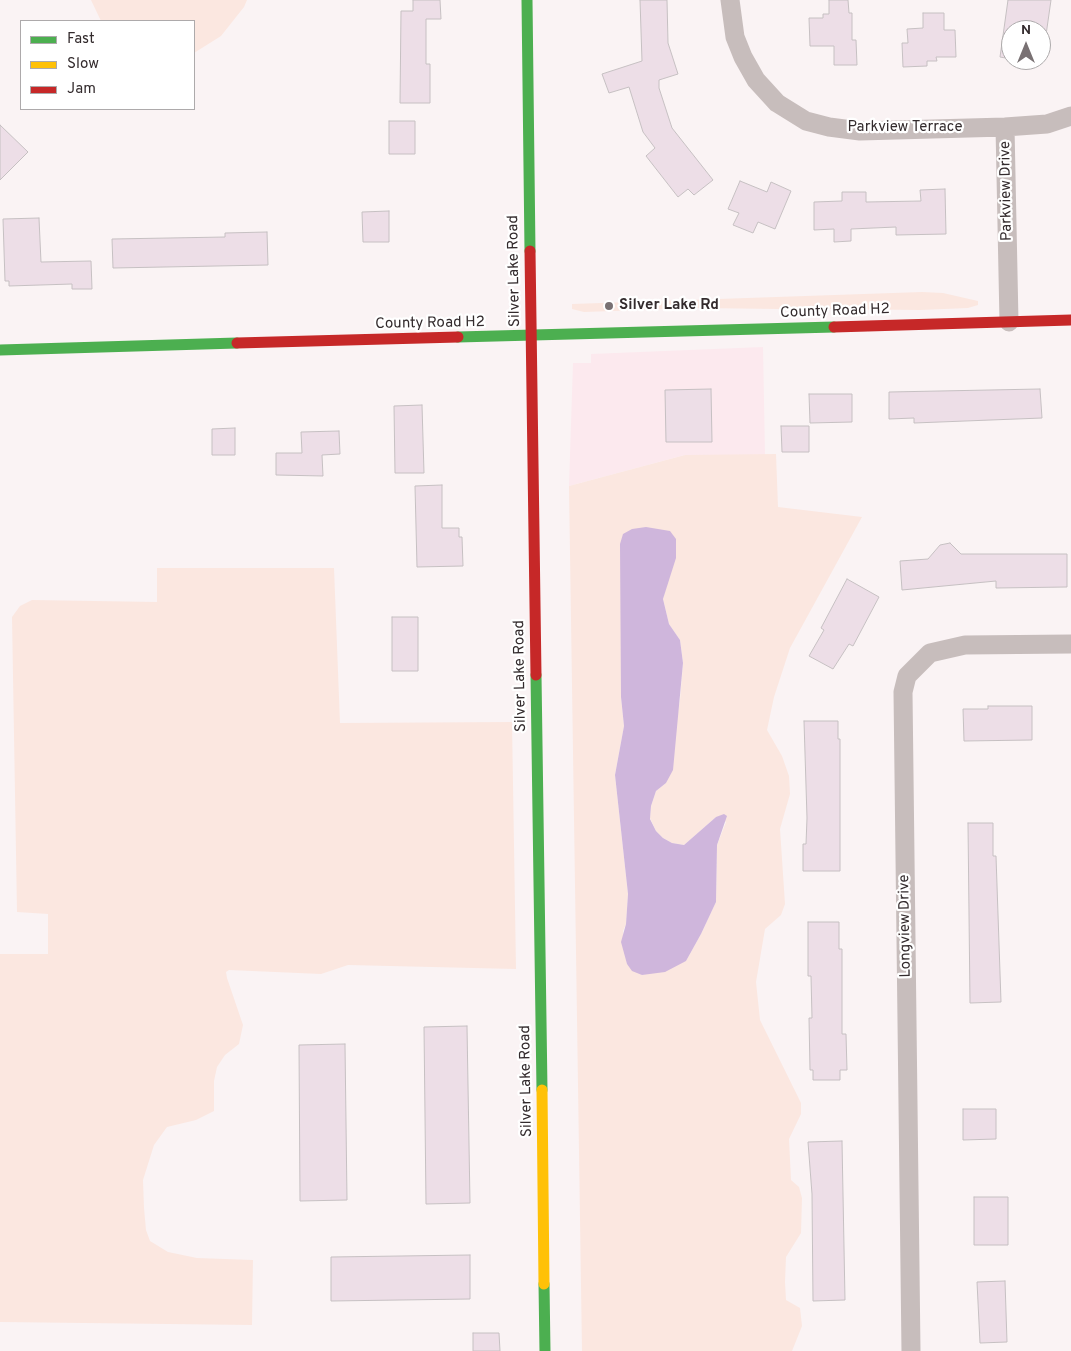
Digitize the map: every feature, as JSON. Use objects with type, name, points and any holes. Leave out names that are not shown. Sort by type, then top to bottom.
[{"type":"main road","name":"Silver Lake Road","points":[[527,0],[545,1351]]},
{"type":"main road","name":"County Road H2","points":[[0,350],[1071,320]]},
{"type":"street","name":"Parkview Terrace","points":[[730,0],[735,37],[742,57],[756,80],[777,104],[806,120],[829,127],[860,131],[1005,127]]},
{"type":"street","name":"Parkview Drive","points":[[1009,322],[1005,127],[1047,124],[1071,116]]},
{"type":"street","name":"Longview Drive","points":[[911,1351],[902,692],[907,676],[930,653],[966,645],[1071,644]]},
{"type":"shaded area","points":[[91,0],[247,0],[244,7],[221,36],[195,52],[195,20],[101,20]]},
{"type":"shaded area","points":[[922,292],[943,293],[978,301],[978,305],[968,308],[920,310],[803,307],[584,312],[572,309],[572,304]]},
{"type":"shaded area","points":[[763,347],[765,455],[685,455],[569,486],[573,363],[591,363],[591,354]]},
{"type":"shaded area","points":[[776,454],[778,507],[862,517],[790,648],[774,697],[767,730],[782,756],[789,776],[790,794],[780,829],[785,904],[781,915],[765,929],[756,982],[760,1020],[801,1103],[801,1114],[789,1139],[791,1180],[799,1187],[802,1198],[801,1233],[786,1257],[786,1300],[800,1308],[802,1326],[792,1351],[582,1351],[569,486],[685,455]],"holes":[[[667,584],[663,599],[669,624],[680,640],[683,663],[680,700],[666,783],[656,791],[651,806],[650,818],[656,831],[663,838],[672,843],[684,845],[716,817],[726,822],[717,845],[716,902],[701,934],[686,961],[642,975],[627,964],[623,931],[626,924],[628,894],[615,775],[624,726],[621,697]]]},
{"type":"shaded area","points":[[646,527],[670,531],[676,539],[676,558],[663,599],[669,624],[680,640],[683,663],[673,770],[666,783],[656,791],[651,806],[650,819],[656,831],[663,838],[672,843],[684,845],[716,817],[724,814],[727,816],[717,845],[716,902],[701,934],[686,961],[665,972],[642,975],[632,971],[627,964],[621,942],[626,924],[628,894],[615,775],[624,726],[621,697],[620,544],[623,534],[632,529]]},
{"type":"shaded area","points":[[157,568],[334,568],[340,723],[512,722],[516,969],[348,965],[321,974],[229,970],[226,972],[243,1025],[239,1044],[225,1055],[217,1067],[214,1081],[214,1111],[196,1120],[167,1127],[154,1145],[143,1180],[144,1208],[146,1230],[150,1241],[168,1252],[197,1258],[253,1260],[252,1325],[0,1322],[0,954],[48,954],[48,914],[17,912],[12,617],[20,606],[32,600],[157,602]]},
{"type":"building","points":[[413,0],[440,0],[441,19],[426,19],[426,64],[430,64],[430,103],[400,103],[401,11],[413,11]]},
{"type":"building","points":[[640,0],[667,0],[668,43],[678,74],[659,80],[659,88],[672,128],[713,180],[694,195],[688,189],[678,197],[646,156],[655,148],[643,132],[629,87],[609,93],[602,74],[642,61]]},
{"type":"building","points":[[829,0],[848,0],[849,13],[852,13],[852,40],[856,40],[857,65],[834,65],[834,46],[810,46],[809,18],[823,18],[823,14],[829,14]]},
{"type":"building","points":[[1008,0],[1051,0],[1048,20],[1005,20]]},
{"type":"building","points":[[923,13],[944,13],[944,30],[955,30],[956,57],[936,57],[937,61],[927,61],[927,66],[903,67],[902,43],[908,43],[907,29],[923,28]]},
{"type":"building","points":[[389,121],[415,121],[415,154],[389,154]]},
{"type":"building","points":[[0,125],[28,152],[0,180]]},
{"type":"building","points":[[740,181],[767,192],[771,182],[791,191],[775,229],[758,222],[753,233],[733,225],[739,213],[728,209]]},
{"type":"building","points":[[945,189],[946,234],[896,235],[896,227],[851,229],[851,241],[834,242],[834,229],[814,230],[814,202],[842,201],[842,192],[866,192],[866,202],[921,201],[920,190]]},
{"type":"building","points":[[389,211],[389,242],[363,242],[362,212]]},
{"type":"building","points":[[39,218],[41,262],[91,261],[92,289],[72,289],[72,284],[9,286],[9,281],[5,281],[3,219]]},
{"type":"building","points":[[267,232],[268,265],[113,268],[112,239],[225,237],[225,233]]},
{"type":"building","points":[[711,389],[712,442],[666,442],[665,390]]},
{"type":"building","points":[[1040,389],[1042,418],[914,423],[914,418],[889,419],[889,392]]},
{"type":"building","points":[[809,394],[852,394],[852,422],[810,423]]},
{"type":"building","points":[[422,405],[424,473],[395,473],[394,406]]},
{"type":"building","points":[[781,426],[809,426],[809,452],[782,452]]},
{"type":"building","points":[[235,428],[235,455],[212,455],[212,429]]},
{"type":"building","points":[[339,431],[340,454],[322,455],[323,476],[276,475],[276,453],[302,453],[301,432]]},
{"type":"building","points":[[442,485],[442,528],[459,528],[459,537],[462,537],[463,566],[417,567],[415,486]]},
{"type":"building","points":[[950,543],[961,554],[1067,554],[1067,587],[996,588],[996,581],[902,590],[900,561],[928,559],[940,545]]},
{"type":"building","points":[[847,579],[879,597],[853,646],[849,644],[833,669],[809,656],[824,630],[821,628]]},
{"type":"building","points":[[392,617],[418,617],[418,671],[392,671]]},
{"type":"building","points":[[988,706],[1032,706],[1032,740],[964,741],[963,709],[988,709]]},
{"type":"building","points":[[804,721],[838,721],[838,739],[840,739],[840,871],[803,871],[803,844],[806,844],[807,818]]},
{"type":"building","points":[[968,823],[993,823],[993,856],[996,856],[1001,1002],[970,1003]]},
{"type":"building","points":[[808,922],[839,922],[839,949],[842,949],[842,1034],[846,1034],[847,1070],[840,1070],[840,1080],[813,1080],[813,1070],[810,1070],[809,1018],[812,1018],[811,976],[808,976]]},
{"type":"building","points":[[467,1026],[470,1203],[426,1204],[424,1027]]},
{"type":"building","points":[[345,1044],[347,1200],[300,1201],[299,1045]]},
{"type":"building","points":[[963,1109],[996,1109],[996,1139],[963,1140]]},
{"type":"building","points":[[842,1141],[845,1300],[813,1301],[812,1194],[808,1142]]},
{"type":"building","points":[[974,1197],[1008,1197],[1008,1245],[974,1245]]},
{"type":"building","points":[[470,1255],[470,1299],[331,1301],[331,1257]]},
{"type":"building","points":[[1005,1281],[1007,1342],[980,1343],[977,1282]]},
{"type":"building","points":[[473,1333],[499,1333],[500,1351],[473,1351]]},
{"type":"traffic: fast","points":[[527,0],[530,251]]},
{"type":"traffic: fast","points":[[458,337],[834,327]]},
{"type":"traffic: fast","points":[[0,350],[237,343]]},
{"type":"traffic: fast","points":[[536,675],[542,1090]]},
{"type":"traffic: fast","points":[[544,1284],[545,1351]]},
{"type":"traffic: slow","points":[[542,1090],[544,1284]]},
{"type":"traffic: jam","points":[[530,251],[536,675]]},
{"type":"traffic: jam","points":[[834,327],[1071,320]]},
{"type":"traffic: jam","points":[[237,343],[458,337]]},
{"type":"place","name":"Silver Lake Rd","points":[[609,306]]}]
